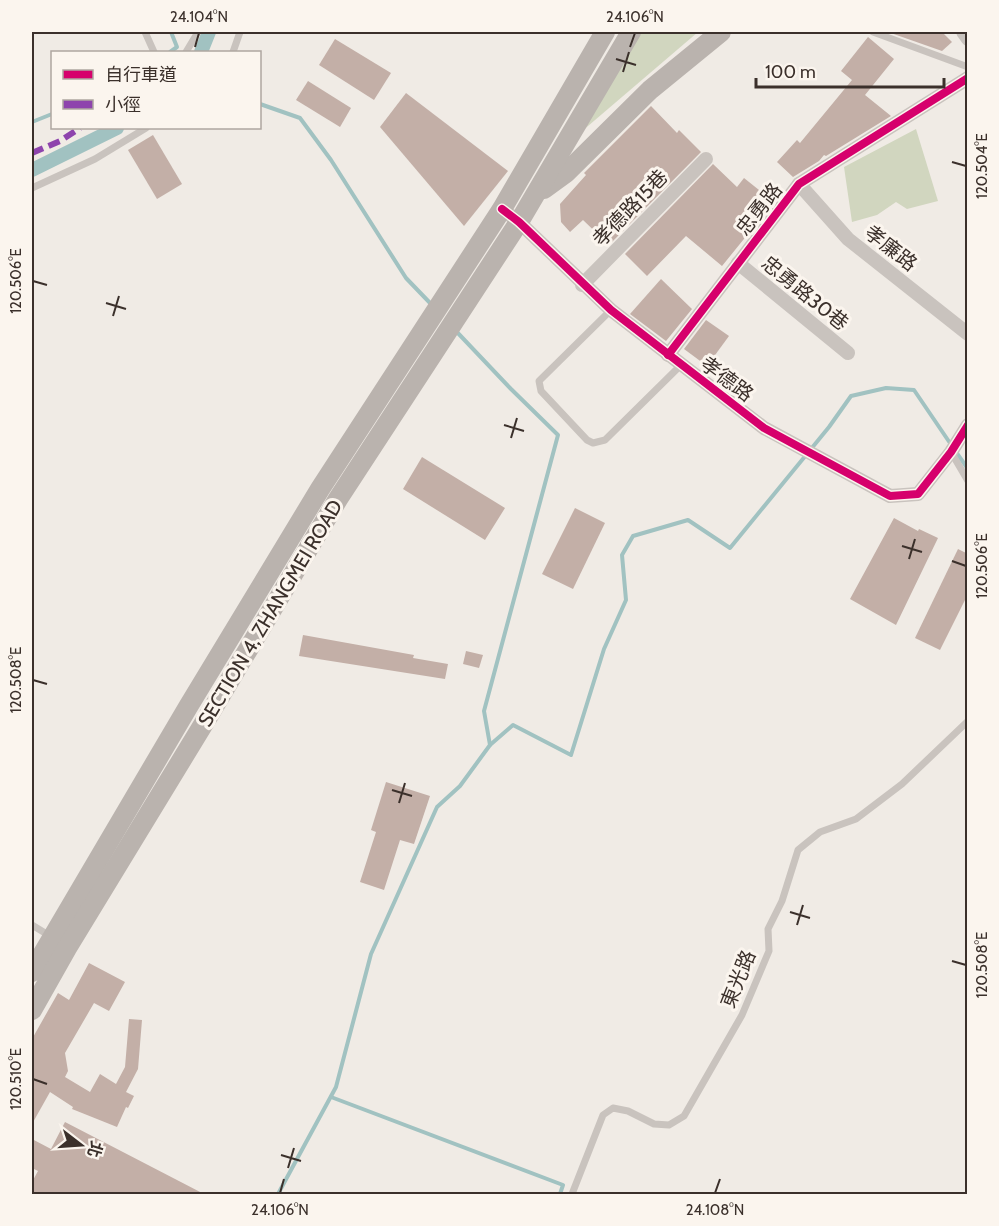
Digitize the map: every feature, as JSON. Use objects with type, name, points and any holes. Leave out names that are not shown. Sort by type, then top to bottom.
[{"type":"main road","name":"SECTION 4, ZHANGMEI ROAD","points":[[32,1010],[59,943],[189,706],[320,489],[502,209],[605,32]]},
{"type":"main road","name":"SECTION 4, ZHANGMEI ROAD","points":[[32,972],[59,943],[210,715],[338,499],[519,222],[631,32]]},
{"type":"main road","points":[[535,196],[566,173],[650,90],[721,32]]},
{"type":"main road","points":[[320,489],[338,499]]},
{"type":"main road","points":[[189,706],[210,715]]},
{"type":"street","points":[[963,32],[968,39]]},
{"type":"street","name":"忠勇路","points":[[668,355],[799,184],[968,78]]},
{"type":"street","name":"孝德路15巷","points":[[582,285],[706,159]]},
{"type":"street","name":"孝廉路","points":[[799,184],[848,239],[968,333]]},
{"type":"street","name":"孝德路","points":[[502,209],[519,222],[582,285],[611,310],[764,428],[890,496],[918,494],[951,452],[968,425]]},
{"type":"street","name":"忠勇路30巷","points":[[738,263],[848,353]]},
{"type":"lane","points":[[146,32],[154,51]]},
{"type":"lane","points":[[187,51],[198,32]]},
{"type":"lane","points":[[233,51],[240,32]]},
{"type":"lane","points":[[873,32],[968,67]]},
{"type":"lane","points":[[32,188],[95,159],[144,129]]},
{"type":"lane","points":[[611,310],[539,381],[541,392],[587,440],[596,443],[605,440],[681,365]]},
{"type":"lane","points":[[951,452],[968,481]]},
{"type":"lane","name":"東光路","points":[[572,1194],[603,1115],[613,1108],[628,1111],[654,1124],[669,1125],[684,1116],[742,1015],[769,951],[768,929],[782,901],[798,850],[819,832],[856,819],[902,784],[968,721]]},
{"type":"lane","points":[[32,925],[59,943]]},
{"type":"green space","points":[[639,32],[698,32],[581,132]]},
{"type":"green space","points":[[916,129],[938,201],[907,209],[896,202],[877,215],[852,222],[844,167]]},
{"type":"building","points":[[888,32],[942,32],[952,42],[942,51]]},
{"type":"building","points":[[868,37],[894,59],[865,95],[891,116],[826,156],[824,155],[819,161],[793,177],[777,162],[797,140],[800,143],[852,80],[841,71]]},
{"type":"building","points":[[335,39],[391,73],[374,100],[319,65]]},
{"type":"building","points":[[308,81],[351,108],[340,127],[296,100]]},
{"type":"building","points":[[406,93],[508,171],[464,226],[380,127]]},
{"type":"building","points":[[651,106],[677,133],[679,130],[701,152],[609,245],[583,220],[570,232],[561,222],[560,204],[586,175],[584,173]]},
{"type":"building","points":[[153,135],[182,184],[157,199],[128,150]]},
{"type":"building","points":[[713,164],[737,187],[744,178],[774,202],[722,266],[686,236],[647,276],[625,254]]},
{"type":"building","points":[[661,279],[692,309],[666,341],[630,314]]},
{"type":"building","points":[[706,320],[729,336],[707,366],[684,349]]},
{"type":"building","points":[[422,457],[505,508],[485,540],[403,489]]},
{"type":"building","points":[[575,508],[605,523],[573,589],[542,574]]},
{"type":"building","points":[[894,518],[918,531],[919,529],[938,538],[896,625],[850,599]]},
{"type":"building","points":[[958,549],[968,554],[968,594],[940,650],[915,638]]},
{"type":"building","points":[[303,635],[414,655],[413,658],[448,664],[445,679],[299,656]]},
{"type":"building","points":[[466,651],[483,655],[479,668],[463,664]]},
{"type":"building","points":[[386,782],[430,796],[414,844],[400,840],[384,890],[360,882],[376,832],[371,830]]},
{"type":"building","points":[[89,963],[125,982],[109,1011],[94,1003],[65,1053],[68,1071],[65,1077],[90,1092],[100,1074],[116,1084],[125,1067],[129,1019],[142,1020],[138,1069],[126,1092],[134,1096],[117,1127],[72,1109],[73,1107],[50,1092],[32,1124],[32,1039],[58,993],[69,1000]]},
{"type":"building","points":[[65,1122],[204,1194],[32,1194],[32,1182],[38,1171],[32,1168],[32,1139],[51,1149]]},
{"type":"waterway","points":[[171,32],[177,47],[171,51]]},
{"type":"waterway","points":[[201,51],[209,32]]},
{"type":"waterway","points":[[261,104],[300,118],[331,160],[406,278],[431,304]]},
{"type":"waterway","points":[[32,122],[51,114]]},
{"type":"waterway","points":[[32,170],[115,129]]},
{"type":"waterway","points":[[278,1194],[336,1087],[371,954],[437,807],[460,786],[490,745],[484,711],[558,435],[455,330]]},
{"type":"waterway","points":[[490,745],[513,725],[571,755],[604,649],[626,600],[622,555],[633,536],[688,520],[730,548],[829,427],[851,396],[886,388],[914,390],[952,446]]},
{"type":"waterway","points":[[956,452],[968,469]]},
{"type":"waterway","points":[[331,1097],[563,1185],[560,1194]]},
{"type":"marked path","points":[[32,153],[60,141],[78,129]]},
{"type":"cycle path","points":[[668,355],[799,184],[968,78]]},
{"type":"cycle path","points":[[502,209],[519,222],[611,310],[764,428],[890,496],[918,494],[951,452],[968,425]]}]
